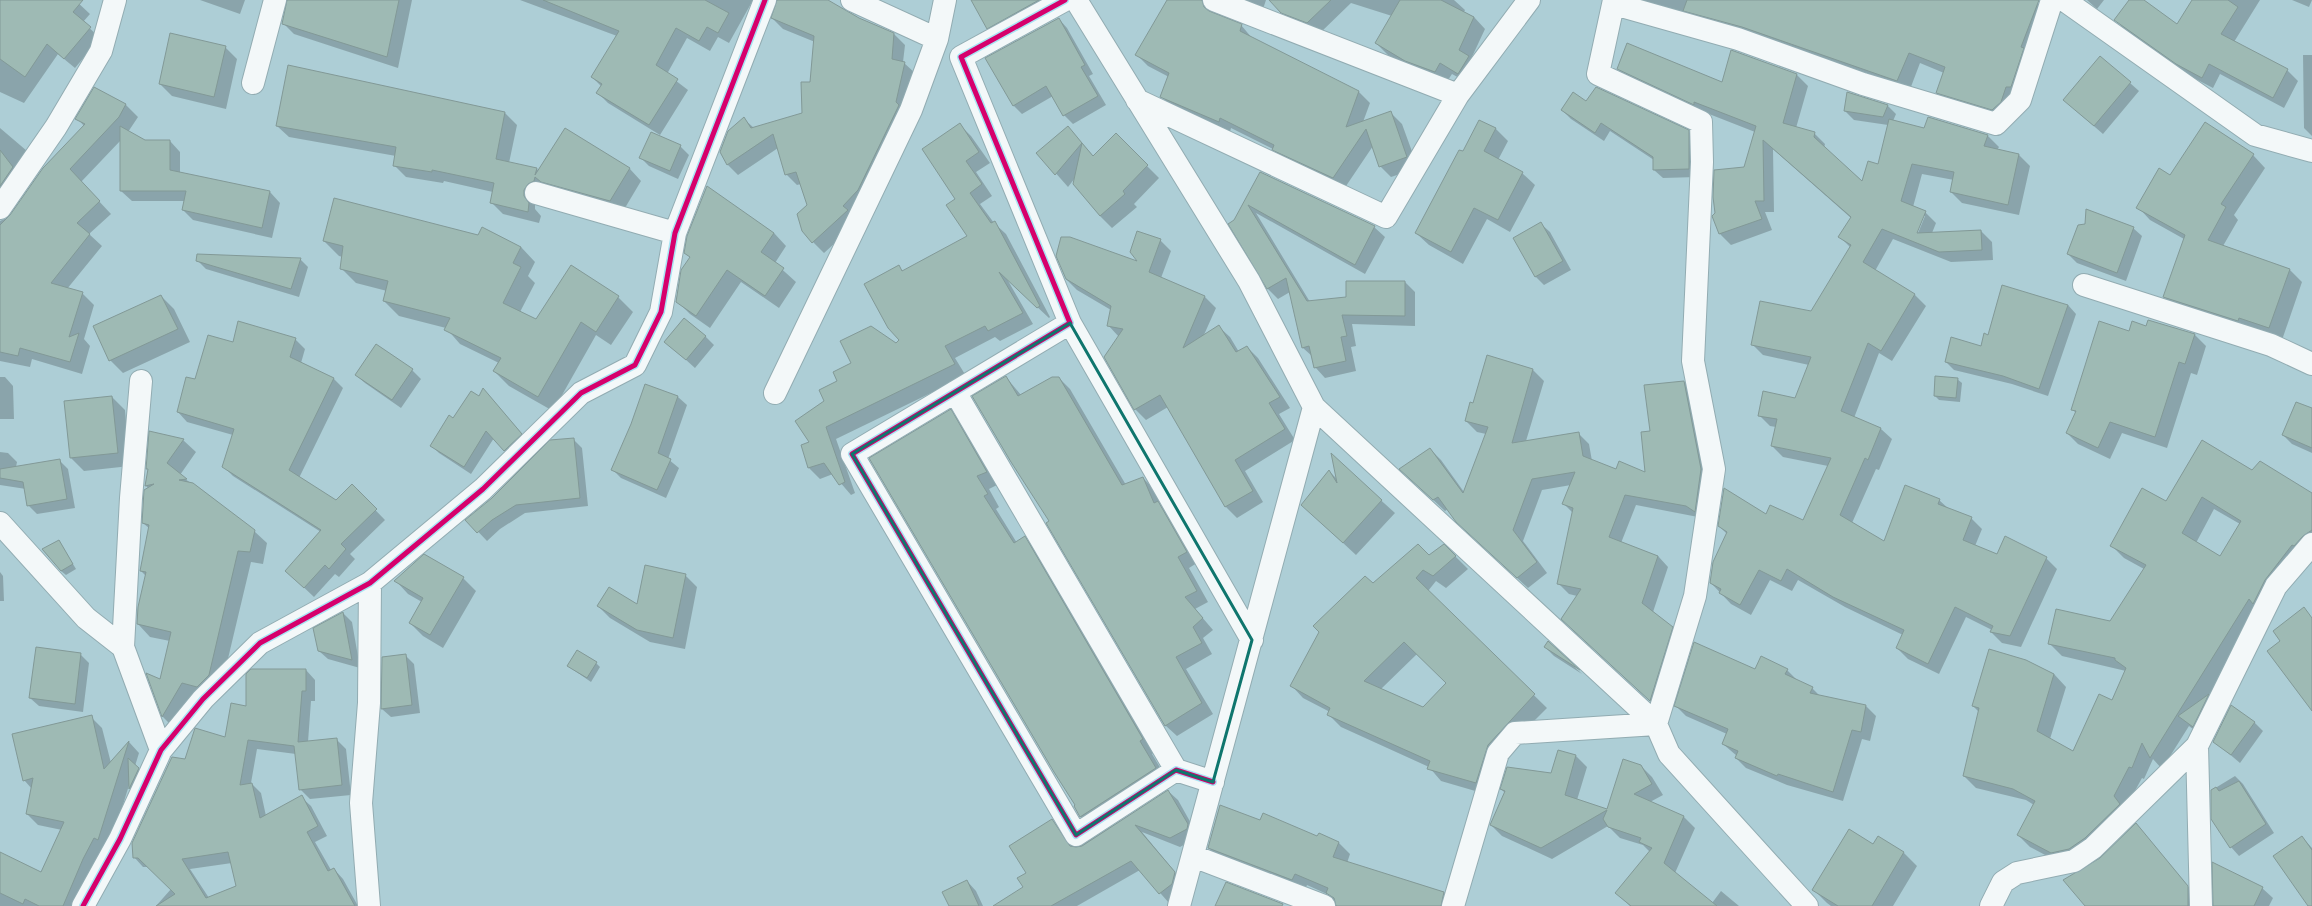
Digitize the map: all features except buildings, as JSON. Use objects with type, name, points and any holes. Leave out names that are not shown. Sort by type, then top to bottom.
[{"type":"street","points":[[0,208],[56,127],[101,50],[114,0]]},
{"type":"street","points":[[252,83],[275,0]]},
{"type":"street","points":[[83,906],[120,840],[161,750],[203,699],[260,643],[370,583],[483,489],[581,393],[634,365],[661,312],[675,233],[764,0]]},
{"type":"street","points":[[852,0],[937,39]]},
{"type":"street","points":[[775,393],[911,110],[937,39],[945,0]]},
{"type":"street","points":[[1065,0],[961,57],[1070,323],[1252,640]]},
{"type":"street","points":[[1076,0],[1249,281],[1314,407],[1656,724],[1669,754],[1807,906]]},
{"type":"street","points":[[1214,0],[1458,95]]},
{"type":"street","points":[[1137,100],[1386,217],[1458,95],[1529,0]]},
{"type":"street","points":[[1656,724],[1695,596],[1714,469],[1693,361],[1702,162],[1701,122],[1598,74],[1614,2],[1738,39],[1863,84],[1996,124],[2020,100],[2052,0]]},
{"type":"street","points":[[2064,0],[2255,135],[2312,152]]},
{"type":"street","points":[[536,193],[675,233]]},
{"type":"street","points":[[2084,285],[2271,345],[2312,364]]},
{"type":"street","points":[[1070,323],[852,454],[1076,835],[1176,770]]},
{"type":"street","points":[[141,381],[131,498],[123,647],[161,750]]},
{"type":"street","points":[[956,392],[1176,770],[1213,782]]},
{"type":"street","points":[[1179,906],[1314,407]]},
{"type":"street","points":[[0,523],[86,618],[123,647]]},
{"type":"street","points":[[1991,906],[2003,882],[2018,872],[2074,861],[2093,848],[2197,746],[2276,586],[2312,544]]},
{"type":"street","points":[[369,906],[361,803],[369,703],[370,583]]},
{"type":"street","points":[[1453,906],[1498,753],[1515,733],[1656,724]]},
{"type":"street","points":[[2197,746],[2201,906]]},
{"type":"street","points":[[1193,856],[1324,906]]},
{"type":"highlighted area","points":[[1070,323],[1252,640],[1213,782],[1176,770],[1076,835],[852,454]]},
{"type":"cycle path","points":[[83,906],[120,839],[161,750],[203,699],[260,643],[370,583],[483,489],[581,393],[635,365],[661,312],[675,233],[765,0]]},
{"type":"cycle path","points":[[1065,0],[961,57],[1070,323],[852,454],[1076,835],[1176,770],[1213,782]]}]
